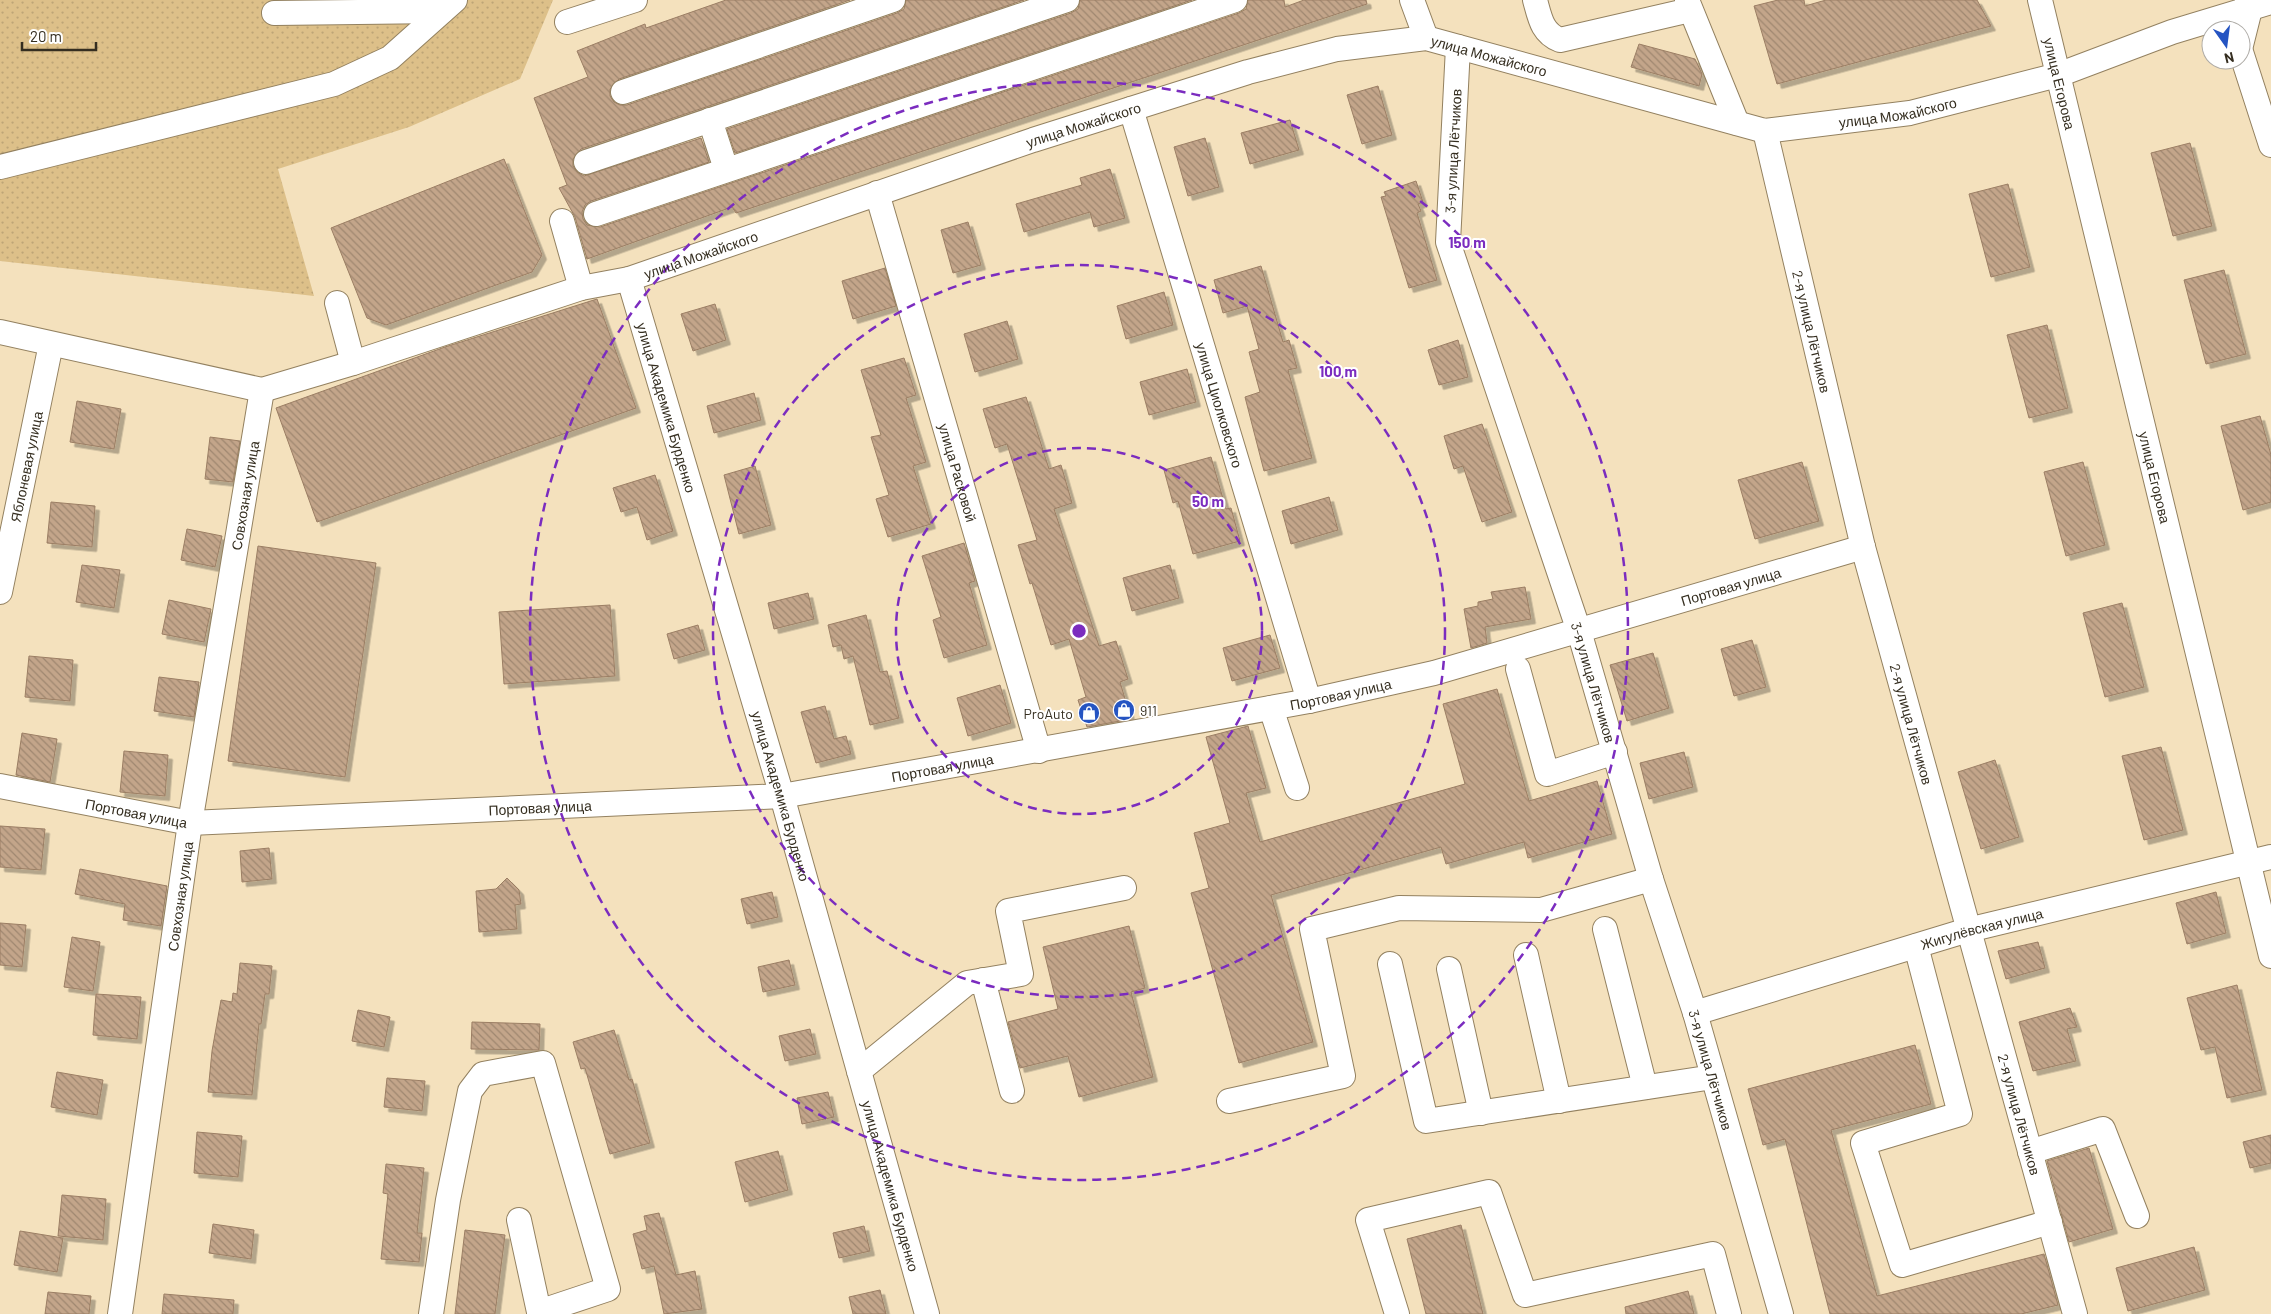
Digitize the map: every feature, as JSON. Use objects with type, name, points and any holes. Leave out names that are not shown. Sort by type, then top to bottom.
[{"type":"street","points":[[568,22],[634,0]]},
{"type":"street","points":[[624,92],[893,0]]},
{"type":"street","points":[[586,162],[1067,0]]},
{"type":"street","points":[[596,214],[1235,0]]},
{"type":"street","points":[[1412,0],[1426,38]]},
{"type":"street","points":[[1535,0],[1543,28],[1550,36],[1560,40],[1688,5],[1737,123]]},
{"type":"street","name":"улица Егорова","points":[[2040,0],[2260,860],[2271,956]]},
{"type":"street","points":[[2250,20],[2256,4]]},
{"type":"street","name":"улица Можайского","points":[[262,390],[353,363],[581,288],[629,279],[1033,140],[1248,72],[1337,49],[1426,38],[1765,131],[1910,112],[2058,75],[2172,32],[2256,4]]},
{"type":"street","points":[[274,13],[449,6]]},
{"type":"street","points":[[0,167],[334,84],[390,58],[449,6]]},
{"type":"street","name":"3-я улица Лётчиков","points":[[1458,47],[1448,242],[1579,631],[1651,879],[1695,1013],[1781,1314]]},
{"type":"street","points":[[2247,70],[2271,145]]},
{"type":"street","name":"улица Циолковского","points":[[1131,109],[1309,701]]},
{"type":"street","points":[[710,120],[726,170]]},
{"type":"street","name":"2-я улица Лётчиков","points":[[1765,131],[1863,547],[2075,1314]]},
{"type":"street","name":"улица Расковой","points":[[877,194],[1039,751]]},
{"type":"street","points":[[562,220],[581,288]]},
{"type":"street","name":"улица Академика Бурденко","points":[[629,279],[782,796],[927,1314]]},
{"type":"street","points":[[337,303],[353,363]]},
{"type":"street","points":[[0,332],[262,390]]},
{"type":"street","name":"Яблоневая улица","points":[[0,592],[52,344]]},
{"type":"street","name":"Совхозная улица","points":[[120,1314],[190,823],[262,390]]},
{"type":"street","name":"Портовая улица","points":[[0,786],[190,823],[782,796],[1272,708],[1434,673],[1863,547]]},
{"type":"street","points":[[1518,669],[1547,774],[1615,752]]},
{"type":"street","points":[[1272,708],[1297,788]]},
{"type":"street","name":"Жигулёвская улица","points":[[1695,1013],[1968,930],[2260,860]]},
{"type":"street","points":[[1230,1101],[1343,1076],[1312,929],[1399,908],[1541,910],[1651,879]]},
{"type":"street","points":[[859,1071],[967,983],[1021,974],[1008,911],[1124,888]]},
{"type":"street","points":[[1605,929],[1645,1087]]},
{"type":"street","points":[[1916,946],[1960,1114],[1863,1144],[1902,1266],[2050,1222]]},
{"type":"street","points":[[1526,955],[1559,1101]]},
{"type":"street","points":[[1390,964],[1426,1121],[1713,1077]]},
{"type":"street","points":[[1449,969],[1481,1113]]},
{"type":"street","points":[[983,980],[1012,1091]]},
{"type":"street","points":[[431,1314],[448,1200],[470,1092],[483,1074],[543,1063],[608,1289],[539,1313],[519,1220]]},
{"type":"street","points":[[2030,1152],[2103,1129],[2137,1216]]},
{"type":"street","points":[[1397,1314],[1368,1220],[1489,1192],[1525,1294],[1713,1254],[1729,1314]]},
{"type":"shaded area","points":[[0,0],[553,0],[520,79],[409,127],[278,169],[314,296],[0,261]]},
{"type":"building","points":[[726,0],[850,0],[619,79],[610,89],[610,96],[614,102],[620,105],[627,105],[897,13],[904,9],[906,0],[1024,0],[581,149],[573,159],[573,166],[577,172],[584,176],[701,138],[709,162],[591,201],[585,205],[582,212],[583,219],[587,225],[600,227],[1239,13],[1246,9],[1248,0],[1284,0],[1285,7],[1304,0],[1366,0],[1367,4],[736,213],[732,207],[587,259],[575,217],[559,188],[567,185],[534,98],[588,77],[577,51],[645,24],[646,28]]},
{"type":"building","points":[[1080,0],[1192,0],[735,153],[727,129],[1071,13],[1078,9]]},
{"type":"building","points":[[1778,0],[1804,0],[1805,6],[1826,0],[1977,0],[1991,26],[1777,84],[1754,6]]},
{"type":"building","points":[[1639,44],[1695,59],[1702,74],[1699,86],[1631,67]]},
{"type":"building","points":[[1378,86],[1392,135],[1362,144],[1347,95]]},
{"type":"building","points":[[1290,120],[1299,150],[1250,164],[1241,133]]},
{"type":"building","points":[[1205,138],[1219,187],[1188,196],[1174,147]]},
{"type":"building","points":[[2190,143],[2212,226],[2173,236],[2151,153]]},
{"type":"building","points":[[504,159],[542,255],[532,272],[386,325],[367,318],[331,228]]},
{"type":"building","points":[[1110,169],[1125,218],[1094,227],[1090,212],[1024,232],[1016,204],[1082,185],[1080,178]]},
{"type":"building","points":[[1416,181],[1423,202],[1418,204],[1421,211],[1417,213],[1437,280],[1409,288],[1381,197],[1386,196],[1384,192]]},
{"type":"building","points":[[2008,184],[2030,267],[1991,277],[1969,194]]},
{"type":"building","points":[[968,222],[981,265],[953,273],[941,230]]},
{"type":"building","points":[[1261,266],[1283,342],[1289,340],[1297,368],[1288,370],[1312,458],[1264,471],[1245,397],[1260,392],[1249,352],[1259,349],[1247,306],[1223,313],[1214,280]]},
{"type":"building","points":[[885,268],[896,306],[853,319],[842,281]]},
{"type":"building","points":[[2224,270],[2246,354],[2206,364],[2184,280]]},
{"type":"building","points":[[1164,292],[1173,325],[1126,339],[1117,306]]},
{"type":"building","points":[[597,299],[636,408],[317,522],[276,408],[445,347]]},
{"type":"building","points":[[715,304],[726,340],[693,351],[681,314]]},
{"type":"building","points":[[1007,321],[1018,359],[975,372],[964,334]]},
{"type":"building","points":[[2047,325],[2068,408],[2029,418],[2007,335]]},
{"type":"building","points":[[1458,340],[1468,377],[1439,385],[1428,350]]},
{"type":"building","points":[[904,358],[916,395],[906,398],[926,462],[913,466],[931,524],[888,537],[876,499],[889,495],[871,437],[881,435],[861,370]]},
{"type":"building","points":[[1187,369],[1196,402],[1149,415],[1140,382]]},
{"type":"building","points":[[754,393],[761,420],[714,433],[707,406]]},
{"type":"building","points":[[1026,397],[1049,469],[1061,465],[1072,503],[1054,509],[1099,646],[1116,641],[1128,679],[1120,682],[1131,719],[1087,727],[1078,700],[1086,697],[1069,639],[1051,645],[1032,583],[1030,584],[1018,545],[1037,540],[1007,444],[995,448],[983,409]]},
{"type":"building","points":[[77,401],[121,409],[114,449],[70,442]]},
{"type":"building","points":[[2260,416],[2271,455],[2271,502],[2243,510],[2221,426]]},
{"type":"building","points":[[1482,424],[1512,512],[1482,522],[1463,466],[1454,469],[1444,436]]},
{"type":"building","points":[[210,437],[240,441],[233,482],[205,479]]},
{"type":"building","points":[[1211,457],[1226,509],[1231,508],[1240,541],[1193,554],[1178,501],[1173,503],[1164,470]]},
{"type":"building","points":[[1802,462],[1819,521],[1755,539],[1738,480]]},
{"type":"building","points":[[2083,462],[2105,545],[2066,556],[2044,472]]},
{"type":"building","points":[[755,466],[771,525],[739,534],[724,475]]},
{"type":"building","points":[[655,475],[673,531],[647,540],[637,507],[621,512],[613,488]]},
{"type":"building","points":[[1329,497],[1338,530],[1291,544],[1282,511]]},
{"type":"building","points":[[51,502],[95,506],[92,547],[47,543]]},
{"type":"building","points":[[187,529],[222,536],[215,567],[181,560]]},
{"type":"building","points":[[964,543],[975,581],[969,583],[987,645],[944,658],[933,620],[941,617],[922,556]]},
{"type":"building","points":[[258,546],[376,563],[345,777],[228,761]]},
{"type":"building","points":[[82,565],[120,570],[114,608],[76,602]]},
{"type":"building","points":[[1170,565],[1179,598],[1132,611],[1123,578]]},
{"type":"building","points":[[1525,587],[1531,619],[1485,627],[1487,643],[1471,648],[1464,609],[1478,606],[1478,602],[1493,599],[1491,592]]},
{"type":"building","points":[[808,593],[814,619],[774,629],[768,603]]},
{"type":"building","points":[[169,600],[211,609],[204,642],[162,634]]},
{"type":"building","points":[[2122,603],[2144,687],[2105,697],[2083,613]]},
{"type":"building","points":[[610,605],[615,676],[504,684],[499,612]]},
{"type":"building","points":[[866,615],[880,672],[887,671],[899,718],[870,725],[853,656],[844,659],[841,645],[833,647],[828,625]]},
{"type":"building","points":[[698,625],[705,650],[674,659],[667,634]]},
{"type":"building","points":[[1270,635],[1280,668],[1232,681],[1223,648]]},
{"type":"building","points":[[1752,640],[1766,687],[1734,696],[1721,649]]},
{"type":"building","points":[[1653,653],[1669,708],[1627,721],[1610,665]]},
{"type":"building","points":[[29,656],[73,660],[70,701],[25,697]]},
{"type":"building","points":[[159,677],[199,682],[194,717],[154,711]]},
{"type":"building","points":[[1000,685],[1011,723],[968,736],[957,698]]},
{"type":"building","points":[[1497,689],[1529,801],[1597,781],[1612,834],[1528,858],[1524,842],[1446,864],[1441,847],[1271,895],[1313,1042],[1239,1063],[1191,893],[1209,888],[1194,833],[1230,823],[1206,737],[1248,726],[1266,788],[1246,793],[1260,842],[1465,784],[1443,704]]},
{"type":"building","points":[[825,706],[834,739],[846,736],[851,754],[816,763],[801,712]]},
{"type":"building","points":[[22,733],[57,739],[50,782],[16,775]]},
{"type":"building","points":[[2161,747],[2183,830],[2144,840],[2122,756]]},
{"type":"building","points":[[124,751],[168,755],[165,796],[120,792]]},
{"type":"building","points":[[1684,752],[1693,787],[1649,799],[1640,763]]},
{"type":"building","points":[[1995,760],[2019,837],[1981,849],[1958,772]]},
{"type":"building","points":[[0,826],[45,829],[41,870],[0,867]]},
{"type":"building","points":[[269,848],[272,879],[242,882],[240,851]]},
{"type":"building","points":[[80,869],[167,886],[161,926],[123,920],[125,904],[75,894]]},
{"type":"building","points":[[507,878],[519,890],[521,904],[515,905],[517,929],[479,932],[476,891],[496,889]]},
{"type":"building","points":[[772,892],[778,917],[747,924],[741,899]]},
{"type":"building","points":[[2216,892],[2226,933],[2187,944],[2176,903]]},
{"type":"building","points":[[0,923],[26,925],[22,967],[0,965]]},
{"type":"building","points":[[1129,926],[1145,988],[1131,992],[1153,1077],[1079,1097],[1068,1056],[1020,1068],[1008,1022],[1058,1009],[1043,947]]},
{"type":"building","points":[[72,937],[100,942],[93,991],[64,987]]},
{"type":"building","points":[[2038,942],[2045,968],[2006,979],[1998,951]]},
{"type":"building","points":[[789,960],[795,985],[763,992],[758,967]]},
{"type":"building","points":[[240,963],[272,966],[269,994],[265,994],[261,1024],[259,1024],[252,1095],[208,1092],[212,1051],[221,1000],[232,1002],[233,993],[237,994]]},
{"type":"building","points":[[2237,985],[2262,1090],[2227,1098],[2215,1047],[2201,1050],[2187,998]]},
{"type":"building","points":[[96,994],[141,997],[137,1039],[93,1035]]},
{"type":"building","points":[[2070,1008],[2077,1027],[2067,1029],[2076,1061],[2033,1071],[2019,1022]]},
{"type":"building","points":[[358,1010],[390,1017],[384,1047],[352,1041]]},
{"type":"building","points":[[472,1022],[540,1024],[539,1050],[471,1049]]},
{"type":"building","points":[[810,1029],[816,1054],[785,1061],[779,1036]]},
{"type":"building","points":[[614,1030],[629,1080],[632,1079],[650,1143],[610,1154],[585,1068],[581,1069],[573,1042]]},
{"type":"building","points":[[1915,1045],[1931,1104],[1831,1130],[1877,1296],[2044,1254],[2058,1305],[2021,1314],[1830,1314],[1785,1139],[1763,1145],[1748,1089]]},
{"type":"building","points":[[57,1072],[103,1080],[97,1115],[51,1107]]},
{"type":"building","points":[[387,1078],[425,1081],[422,1111],[384,1107]]},
{"type":"building","points":[[828,1092],[834,1117],[802,1124],[797,1098]]},
{"type":"building","points":[[197,1132],[242,1136],[238,1177],[194,1173]]},
{"type":"building","points":[[2271,1135],[2271,1163],[2250,1168],[2243,1142]]},
{"type":"building","points":[[2089,1148],[2113,1229],[2069,1242],[2047,1161]]},
{"type":"building","points":[[778,1151],[788,1190],[745,1202],[735,1162]]},
{"type":"building","points":[[386,1164],[424,1168],[417,1233],[422,1233],[419,1262],[381,1259],[388,1194],[383,1193]]},
{"type":"building","points":[[62,1195],[106,1199],[103,1240],[58,1236]]},
{"type":"building","points":[[659,1213],[676,1275],[695,1271],[702,1309],[664,1314],[654,1266],[642,1269],[633,1234],[647,1230],[644,1216]]},
{"type":"building","points":[[213,1224],[254,1230],[251,1259],[209,1253]]},
{"type":"building","points":[[1461,1225],[1483,1314],[1426,1314],[1407,1239]]},
{"type":"building","points":[[864,1226],[870,1251],[839,1258],[833,1233]]},
{"type":"building","points":[[465,1230],[505,1235],[495,1314],[455,1314]]},
{"type":"building","points":[[20,1231],[63,1238],[57,1272],[14,1265]]},
{"type":"building","points":[[2194,1247],[2205,1290],[2128,1311],[2116,1268]]},
{"type":"building","points":[[880,1290],[886,1314],[853,1314],[849,1297]]},
{"type":"building","points":[[1688,1291],[1694,1314],[1626,1314],[1625,1307]]},
{"type":"building","points":[[48,1292],[91,1296],[89,1314],[45,1314]]},
{"type":"building","points":[[164,1294],[234,1300],[233,1314],[162,1314]]},
{"type":"place","name":"911","points":[[1124,710]]},
{"type":"place","name":"ProAuto","points":[[1089,713]]}]
